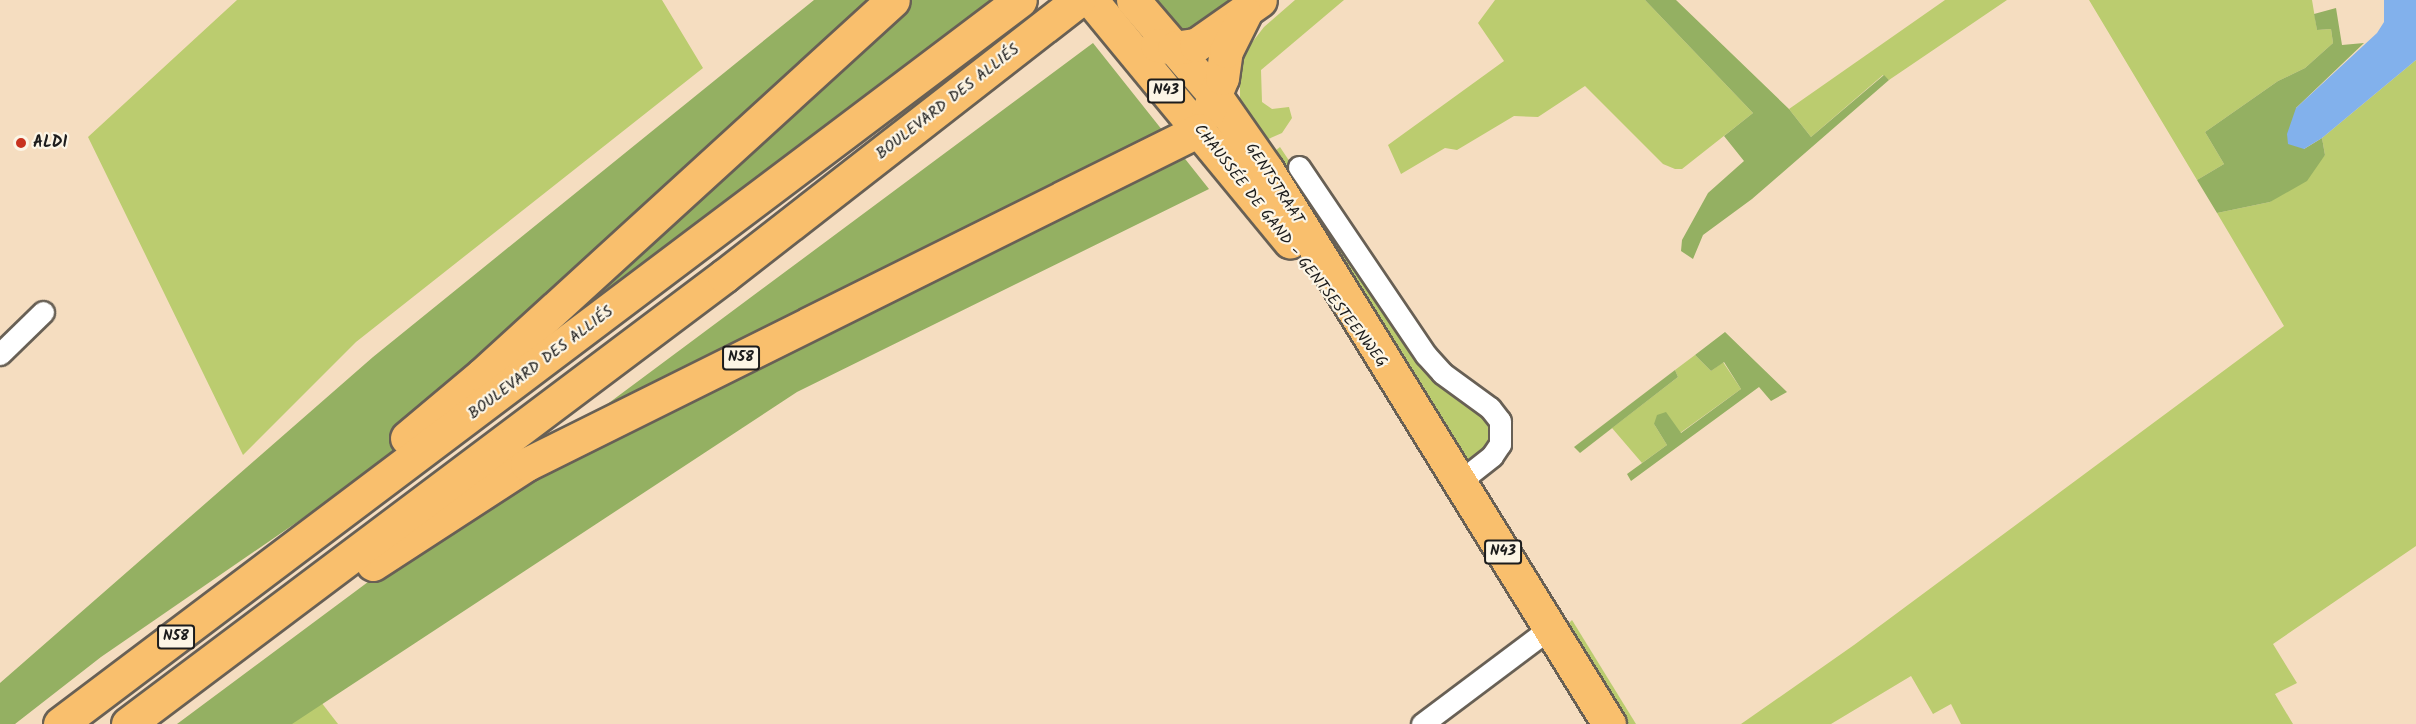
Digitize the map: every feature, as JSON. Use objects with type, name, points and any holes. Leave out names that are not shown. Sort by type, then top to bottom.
[{"type":"main road","name":"N58","points":[[291,550],[371,467],[482,375],[893,0]]},
{"type":"main road","name":"BOULEVARD DES ALLIÉS","points":[[60,724],[1020,0]]},
{"type":"main road","name":"GENTSTRAAT","points":[[1133,0],[1154,44],[1216,97],[1268,170],[1396,381]]},
{"type":"main road","name":"BOULEVARD DES ALLIÉS","points":[[128,724],[1088,2]]},
{"type":"main road","name":"CHAUSSÉE DE GAND - GENTSESTEENWEG","points":[[1088,2],[1154,44],[1199,130],[1396,381]]},
{"type":"main road","points":[[1154,44],[1196,45],[1252,7]]},
{"type":"main road","points":[[1199,130],[1216,97],[1226,51],[1252,7]]},
{"type":"main road","name":"N58","points":[[292,600],[361,572],[527,464],[1199,130]]},
{"type":"main road","name":"N43","points":[[1396,381],[1551,627],[1609,724]]},
{"type":"street","name":"GENTSTRAAT","points":[[1299,167],[1426,355],[1442,373],[1490,408],[1500,421],[1500,444],[1492,456],[1459,482]]},
{"type":"street","points":[[0,354],[43,312]]},
{"type":"street","points":[[1422,724],[1551,627]]},
{"type":"green space","points":[[237,0],[662,0],[703,68],[356,342],[243,455],[88,137]]},
{"type":"green space","points":[[814,0],[1020,0],[697,247],[101,657],[15,724],[0,724],[0,683],[373,357]]},
{"type":"green space","points":[[1149,0],[1244,0],[1191,36],[1174,30]]},
{"type":"green space","points":[[1295,0],[1344,0],[1261,70],[1262,102],[1272,109],[1289,107],[1292,118],[1282,133],[1264,141],[1240,105],[1240,58],[1264,27]]},
{"type":"green space","points":[[1495,0],[1645,0],[1753,113],[1682,169],[1675,169],[1663,164],[1585,86],[1538,117],[1514,116],[1457,150],[1445,148],[1401,174],[1388,145],[1504,61],[1478,23]]},
{"type":"green space","points":[[1645,0],[1676,0],[1789,109],[1811,137],[1884,75],[1889,80],[1752,199],[1703,235],[1693,259],[1681,251],[1682,240],[1708,193],[1744,161],[1724,136],[1753,113]]},
{"type":"green space","points":[[1945,0],[2007,0],[1889,80],[1883,75],[1811,137],[1789,109]]},
{"type":"green space","points":[[2089,0],[2312,0],[2317,30],[2331,29],[2333,43],[2305,68],[2278,81],[2205,132],[2224,164],[2197,180]]},
{"type":"green space","points":[[2336,8],[2342,45],[2364,43],[2296,108],[2304,149],[2322,138],[2325,155],[2307,181],[2270,202],[2217,213],[2197,180],[2224,164],[2205,132],[2278,81],[2305,68],[2333,43],[2331,29],[2317,30],[2314,14]]},
{"type":"green space","points":[[1093,43],[1209,189],[797,392],[292,724],[177,724]]},
{"type":"green space","points":[[2416,60],[2416,546],[2273,644],[2297,683],[2275,694],[2293,724],[1961,724],[1951,704],[1933,714],[1911,676],[1831,724],[1741,724],[1854,645],[2284,326],[2217,213],[2270,202],[2325,155],[2322,138]]},
{"type":"green space","points":[[1280,147],[1400,328],[1486,413],[1497,438],[1474,463],[1466,462],[1270,155]]},
{"type":"green space","points":[[1725,332],[1787,392],[1771,401],[1759,387],[1631,481],[1627,474],[1667,445],[1654,424],[1657,415],[1666,412],[1681,433],[1741,389],[1724,362],[1711,371],[1695,355]]},
{"type":"green space","points":[[1695,355],[1711,371],[1723,362],[1741,389],[1680,433],[1654,424],[1667,445],[1642,463],[1612,428],[1678,377],[1675,370]]},
{"type":"green space","points":[[1675,370],[1678,377],[1580,453],[1574,447]]},
{"type":"green space","points":[[1572,620],[1636,724],[1626,724],[1568,624]]},
{"type":"green space","points":[[321,702],[338,724],[287,724]]},
{"type":"water","points":[[2384,0],[2416,0],[2416,60],[2322,138],[2304,149],[2288,144],[2287,134],[2296,108],[2377,33],[2384,22]]},
{"type":"place","name":"ALDI","points":[[21,143]]}]
